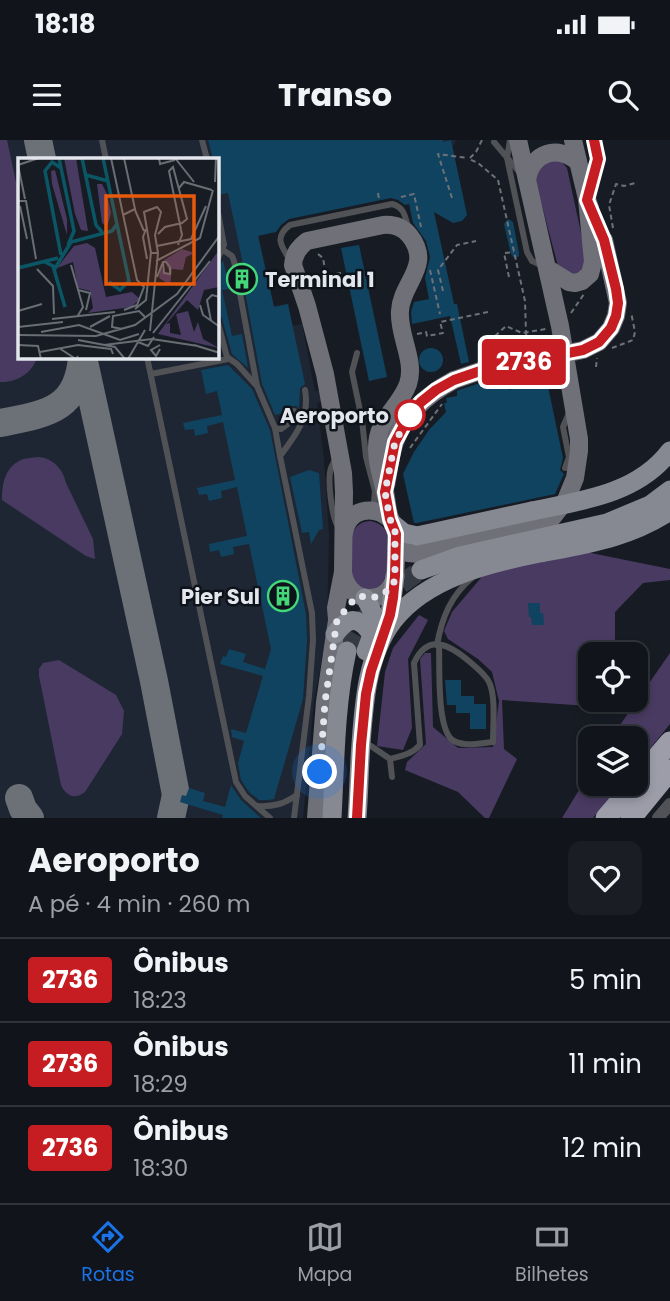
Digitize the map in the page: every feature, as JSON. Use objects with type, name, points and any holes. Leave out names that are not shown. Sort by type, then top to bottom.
[{"type":"highway","points":[[648,775],[670,742]]},
{"type":"highway","points":[[648,783],[670,770]]},
{"type":"highway","points":[[648,787],[670,781]]},
{"type":"highway","points":[[606,818],[631,796]]},
{"type":"highway","points":[[631,818],[637,796]]},
{"type":"main road","points":[[518,140],[548,269],[559,354],[573,401],[579,439],[578,466],[562,506],[540,528],[518,542]]},
{"type":"main road","points":[[548,269],[575,283],[590,274],[593,262],[587,200],[573,140]]},
{"type":"main road","points":[[527,179],[532,165],[550,153],[565,154],[578,162]]},
{"type":"main road","points":[[385,492],[395,442],[402,427],[421,402],[436,390],[454,380],[483,370],[583,350],[599,342],[611,328],[618,303],[604,240],[587,200]]},
{"type":"main road","points":[[316,818],[325,702],[343,572],[344,492],[325,374],[293,265],[296,253],[307,242],[392,225],[410,235],[417,251],[418,266],[400,311],[409,361],[409,382],[383,424],[377,441],[378,462],[395,530],[395,576],[390,615],[360,669],[346,818]]},
{"type":"main road","points":[[344,536],[345,525],[354,515],[369,510],[380,512],[404,533],[412,536],[528,509],[594,498],[624,487],[652,470],[670,451]]},
{"type":"main road","points":[[421,570],[460,556],[607,523],[650,505],[670,490]]},
{"type":"main road","points":[[376,640],[392,621],[426,592],[458,576],[495,563],[607,540],[652,523],[670,511]]},
{"type":"main road","points":[[396,547],[408,553],[420,554],[528,527],[552,518]]},
{"type":"main road","points":[[343,572],[346,585],[352,592],[363,597],[384,594],[392,586],[395,576]]},
{"type":"main road","points":[[357,818],[366,694],[376,640],[374,614],[363,597]]},
{"type":"main road","points":[[336,627],[352,602],[363,597]]},
{"type":"main road","points":[[336,627],[353,621],[365,625],[376,640]]},
{"type":"main road","points":[[332,818],[339,703],[347,651]]},
{"type":"street","points":[[658,818],[670,804]]},
{"type":"lane","points":[[102,140],[106,158]]},
{"type":"lane","points":[[202,140],[206,158]]},
{"type":"lane","points":[[510,140],[507,158],[527,252],[532,261],[548,269]]},
{"type":"lane","points":[[587,200],[598,159],[594,140]]},
{"type":"lane","points":[[494,142],[527,179]]},
{"type":"lane","points":[[219,216],[224,240],[219,257]]},
{"type":"lane","points":[[223,250],[232,256],[234,261],[257,386],[275,428],[312,613],[311,670],[294,818]]},
{"type":"lane","points":[[219,334],[228,359],[237,364],[257,386]]},
{"type":"lane","points":[[357,353],[352,372],[375,496],[369,510]]},
{"type":"lane","points":[[506,357],[510,384]]},
{"type":"lane","points":[[147,359],[236,782],[245,796],[270,818]]},
{"type":"lane","points":[[151,374],[228,359]]},
{"type":"lane","points":[[508,372],[528,372],[533,379]]},
{"type":"lane","points":[[280,456],[306,412],[306,390]]},
{"type":"lane","points":[[565,468],[569,457],[564,427],[573,401]]},
{"type":"lane","points":[[275,428],[281,429],[293,419],[294,411]]},
{"type":"lane","points":[[361,745],[371,747],[390,759],[415,751],[420,745],[414,663],[425,647],[438,645],[456,650],[489,682],[492,690],[493,742],[464,744],[450,739],[446,733],[441,719],[438,645],[443,618],[453,598],[469,581],[495,563]]},
{"type":"lane","points":[[390,759],[392,777]]},
{"type":"lane","points":[[257,806],[287,802],[297,794]]},
{"type":"path","points":[[469,159],[477,152],[482,140]]},
{"type":"path","points":[[452,198],[438,154],[469,159],[498,180],[525,302],[530,352]]},
{"type":"path","points":[[443,291],[439,270],[457,245],[476,241]]},
{"type":"path","points":[[509,277],[504,253],[514,251]]},
{"type":"path","points":[[416,334],[426,332],[427,336],[443,333],[440,322],[488,312]]},
{"type":"path","points":[[410,448],[445,397]]},
{"type":"shaded area","points":[[0,140],[457,140],[428,183],[255,220],[274,306],[288,304],[292,326],[302,324],[315,391],[323,390],[325,401],[317,403],[329,534],[327,632],[314,701],[303,818],[0,818]]},
{"type":"shaded area","points":[[0,140],[7,140],[18,191],[18,359],[36,359],[32,368],[23,376],[0,382]]},
{"type":"shaded area","points":[[550,160],[562,162],[567,168],[586,256],[586,262],[578,276],[559,270],[535,179],[539,169]]},
{"type":"shaded area","points":[[38,457],[53,462],[62,473],[93,539],[95,559],[86,556],[2,500],[4,482],[11,467],[23,459]]},
{"type":"shaded area","points":[[370,521],[382,526],[388,536],[387,571],[380,586],[373,589],[363,588],[356,583],[351,567],[353,533],[358,525]]},
{"type":"shaded area","points":[[581,551],[670,569],[670,580],[643,583],[615,612],[615,642],[578,642],[578,705],[502,700],[504,749],[517,759],[489,818],[485,818],[458,792],[405,770],[407,762],[426,744],[420,659],[425,653],[431,653],[433,727],[458,748],[493,747],[499,701],[492,672],[448,639],[444,631],[452,612],[485,573]]},
{"type":"shaded area","points":[[419,615],[428,620],[408,659],[412,728],[403,750],[377,746],[385,672],[393,648]]},
{"type":"shaded area","points":[[670,653],[670,724],[648,751],[648,726],[619,726],[629,712],[648,712],[648,685]]},
{"type":"shaded area","points":[[59,660],[116,695],[124,711],[122,734],[85,792],[78,796],[68,794],[61,785],[39,676],[43,663]]},
{"type":"shaded area","points":[[578,792],[578,796],[611,796],[593,818],[562,818]]},
{"type":"building","name":"Terminal 1","points":[[208,140],[451,140],[467,215],[462,221],[453,223],[434,212],[469,362],[461,364],[450,316],[412,324],[414,302],[429,299],[425,278],[430,257],[426,241],[413,223],[409,204],[405,205],[391,198],[289,219],[276,232],[258,236],[274,307],[288,304],[305,384],[300,388],[299,410],[297,406],[292,406],[288,412],[275,415],[262,384],[241,270],[244,269],[228,193],[219,195],[219,158],[213,158]]},
{"type":"building","points":[[508,219],[513,222],[519,253],[516,258],[511,254],[504,224]]},
{"type":"building","points":[[359,245],[387,377],[369,381],[341,248]]},
{"type":"building","points":[[223,260],[226,273],[230,272],[233,288],[222,290],[232,336],[242,334],[248,368],[232,354],[219,315]]},
{"type":"building","points":[[431,348],[440,351],[443,360],[440,369],[431,372],[422,369],[419,360],[422,351]]},
{"type":"building","name":"Pier Sul","points":[[228,365],[252,389],[270,430],[306,614],[303,699],[274,799],[268,800],[259,800],[241,780],[238,763],[244,741],[232,737],[231,729],[246,733],[263,676],[220,664],[229,649],[246,654],[243,662],[265,669],[271,649],[249,544],[233,547],[234,554],[221,557],[219,550],[210,552],[209,544],[247,536],[237,487],[221,491],[222,498],[209,501],[207,494],[199,495],[197,488],[235,480],[223,422],[207,426],[208,433],[195,436],[194,429],[185,430],[183,423],[222,415],[217,391],[206,394],[201,370]]},
{"type":"building","points":[[546,377],[563,458],[560,470],[564,474],[555,494],[414,523],[403,474],[429,430],[446,412],[446,398],[457,396],[459,390],[494,379],[496,387],[505,386],[510,390],[516,383],[527,381],[534,385],[539,378]]},
{"type":"building","points":[[309,470],[319,473],[323,529],[319,530],[311,544],[309,532],[302,533],[290,477]]},
{"type":"building","points":[[528,603],[540,603],[544,625],[532,625]]},
{"type":"building","points":[[445,680],[461,680],[461,696],[474,696],[474,704],[486,704],[486,729],[470,729],[470,713],[456,713],[456,705],[447,705]]},
{"type":"building","points":[[231,785],[241,800],[261,818],[222,818],[223,815],[180,802],[182,795],[186,796],[189,788],[205,793],[203,801],[225,807]]},
{"type":"taxiway","points":[[38,140],[42,158]]},
{"type":"taxiway","points":[[0,423],[56,407],[74,389],[82,359]]},
{"type":"taxiway","points":[[83,359],[154,681],[176,795],[171,818]]},
{"type":"taxiway","points":[[19,798],[30,818]]},
{"type":"tunnel","points":[[347,651],[360,625],[377,604],[421,570]]},
{"type":"bus line","name":"2736","points":[[357,818],[366,694],[393,598],[396,534],[385,492],[395,442],[409,416],[421,402],[454,380],[483,370],[583,350],[599,342],[611,328],[618,303],[616,289],[604,240],[587,200],[598,159],[594,140]]},
{"type":"place","name":"Terminal 1","points":[[242,279]]},
{"type":"place","name":"Aeroporto","points":[[410,415]]},
{"type":"place","name":"Pier Sul","points":[[283,596]]},
{"type":"route","points":[[320,772],[325,702],[337,620],[360,596],[365,598],[384,594],[394,582],[395,530],[385,492],[395,442],[410,415]]}]
